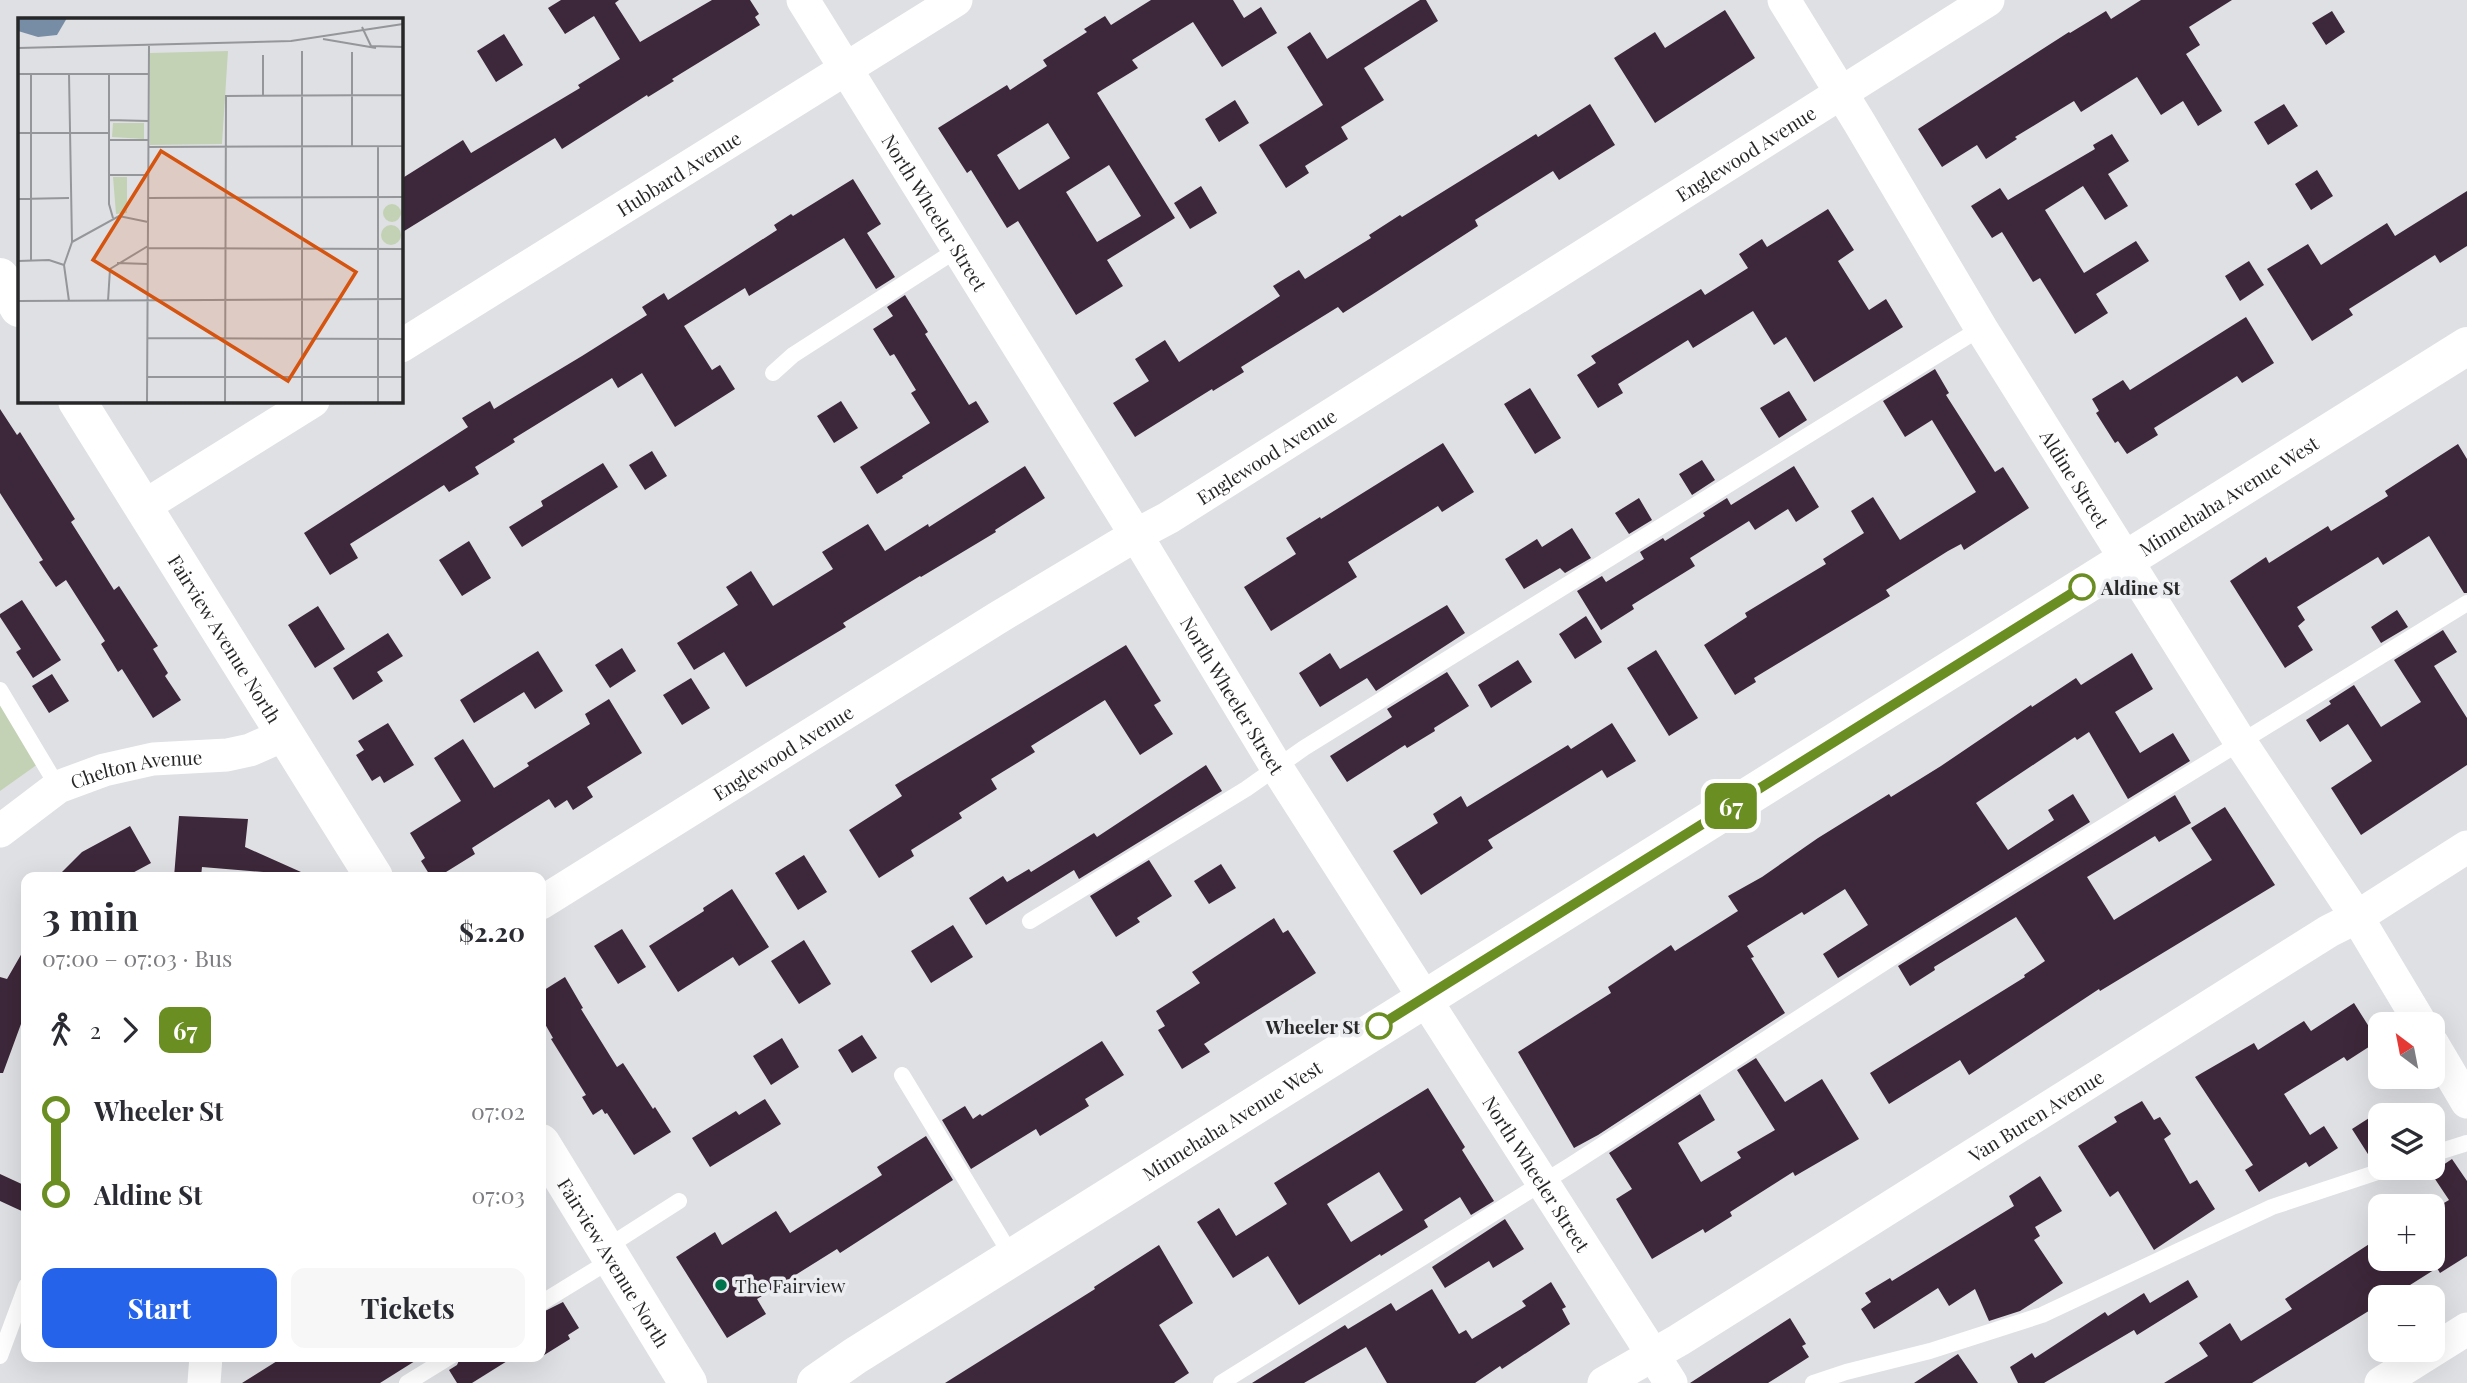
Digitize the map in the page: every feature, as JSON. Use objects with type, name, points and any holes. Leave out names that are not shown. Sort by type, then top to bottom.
[{"type":"street","name":"North Wheeler Street","points":[[803,0],[1136,535],[1277,768],[1671,1383]]},
{"type":"street","name":"Hubbard Avenue","points":[[402,345],[956,0]]},
{"type":"street","name":"Aldine Street","points":[[1784,0],[1981,328],[2241,743],[2357,917],[2414,1012]]},
{"type":"street","name":"Englewood Avenue","points":[[546,900],[999,617],[1168,518],[1988,0]]},
{"type":"street","name":"Minnehaha Avenue West","points":[[816,1383],[1424,998],[2467,346]]},
{"type":"street","name":"Fairview Avenue North","points":[[78,402],[371,872]]},
{"type":"street","points":[[143,507],[311,402]]},
{"type":"street","name":"Chelton Avenue","points":[[0,831],[58,787],[104,770],[153,759],[227,755],[250,750],[284,735]]},
{"type":"street","name":"Van Buren Avenue","points":[[1604,1383],[2467,847]]},
{"type":"street","points":[[2445,1065],[2467,1102]]},
{"type":"street","name":"Fairview Avenue North","points":[[546,1151],[688,1383]]},
{"type":"street","points":[[2381,1383],[2467,1329]]},
{"type":"street","points":[[204,1383],[206,1362]]},
{"type":"lane","points":[[773,373],[793,355],[958,249]]},
{"type":"lane","points":[[1030,922],[1277,768],[1304,748],[1981,328]]},
{"type":"lane","points":[[1221,1383],[1542,1183],[1927,935],[2467,603]]},
{"type":"lane","points":[[0,690],[58,787]]},
{"type":"lane","points":[[902,1074],[1013,1258]]},
{"type":"lane","points":[[2445,1150],[2467,1143]]},
{"type":"lane","points":[[1813,1383],[2042,1315],[2272,1207],[2368,1175]]},
{"type":"lane","points":[[546,1299],[679,1201]]},
{"type":"lane","points":[[0,1356],[21,1299]]},
{"type":"lane","points":[[407,1383],[441,1362]]},
{"type":"green space","points":[[0,704],[38,764],[0,791]]},
{"type":"building","points":[[561,0],[619,0],[615,3],[640,42],[712,0],[750,0],[759,14],[755,17],[760,25],[562,149],[555,138],[402,232],[402,178],[463,140],[471,153],[580,88],[578,85],[620,59],[594,16],[565,34],[548,8]]},
{"type":"building","points":[[1151,0],[1233,0],[1244,18],[1261,7],[1277,33],[1222,67],[1193,22],[1132,60],[1138,68],[1097,93],[1175,218],[1107,260],[1123,286],[1076,315],[1018,221],[1007,228],[971,170],[967,173],[938,128],[1007,85],[1010,90],[1047,66],[1043,60],[1087,32],[1084,29],[1105,16],[1111,25]],"holes":[[[1048,123],[1070,158],[1019,190],[997,155]],[[1109,165],[1141,216],[1097,242],[1066,192]]]},
{"type":"building","points":[[1420,0],[1426,0],[1438,21],[1364,68],[1384,100],[1341,127],[1348,139],[1305,166],[1309,173],[1286,188],[1259,145],[1323,105],[1287,47],[1310,32],[1327,59]]},
{"type":"building","points":[[2141,0],[2232,0],[2189,27],[2200,45],[2186,54],[2222,111],[2198,126],[2183,101],[2161,115],[2137,77],[2081,112],[2074,101],[2015,137],[2017,139],[1986,159],[1977,145],[1942,167],[1918,129],[2069,32],[2106,11],[2111,19]]},
{"type":"building","points":[[1725,10],[1755,58],[1655,123],[1614,58],[1655,32],[1665,48]]},
{"type":"building","points":[[2332,11],[2345,32],[2326,45],[2312,23]]},
{"type":"building","points":[[504,34],[523,65],[496,82],[477,51]]},
{"type":"building","points":[[1235,100],[1249,123],[1219,142],[1205,119]]},
{"type":"building","points":[[1590,104],[1615,145],[1559,180],[1553,171],[1475,220],[1478,226],[1373,294],[1343,313],[1338,307],[1241,367],[1244,372],[1135,437],[1113,403],[1149,381],[1135,359],[1165,340],[1179,362],[1280,296],[1273,286],[1299,270],[1305,279],[1371,238],[1369,235],[1400,215],[1402,217],[1536,134],[1538,137]]},
{"type":"building","points":[[2284,104],[2298,126],[2268,145],[2254,122]]},
{"type":"building","points":[[2112,134],[2129,161],[2108,174],[2128,206],[2105,220],[2083,186],[2045,210],[2084,273],[2136,241],[2149,261],[2096,294],[2108,313],[2075,334],[2040,278],[2033,282],[2002,232],[1992,238],[1971,206],[2000,188],[2008,200],[2095,149],[2093,145]]},
{"type":"building","points":[[2317,170],[2333,196],[2311,210],[2295,184]]},
{"type":"building","points":[[853,179],[881,224],[867,233],[895,277],[876,289],[844,238],[749,296],[745,288],[684,326],[712,370],[720,365],[735,389],[675,427],[642,373],[618,388],[612,378],[513,439],[515,442],[475,467],[479,474],[449,492],[444,485],[350,544],[358,558],[330,575],[304,533],[468,427],[462,418],[490,401],[494,409],[582,356],[647,315],[642,307],[664,293],[668,300],[777,230],[774,225]]},
{"type":"building","points":[[1201,186],[1217,213],[1190,229],[1174,203]]},
{"type":"building","points":[[2467,191],[2467,246],[2440,263],[2435,255],[2349,309],[2353,315],[2312,341],[2267,269],[2308,244],[2321,265],[2387,223],[2395,236]]},
{"type":"building","points":[[1828,209],[1854,250],[1838,261],[1869,310],[1886,299],[1903,327],[1814,382],[1786,337],[1774,345],[1753,311],[1693,348],[1688,340],[1618,384],[1623,393],[1598,408],[1577,375],[1596,363],[1591,356],[1701,289],[1705,295],[1748,268],[1739,254],[1762,239],[1767,247]]},
{"type":"building","points":[[2249,261],[2264,285],[2240,301],[2225,276]]},
{"type":"building","points":[[905,295],[928,332],[925,334],[969,405],[976,401],[989,422],[877,494],[860,467],[930,423],[911,393],[916,390],[894,354],[890,356],[873,329],[893,316],[887,307]]},
{"type":"building","points":[[2246,317],[2274,363],[2242,383],[2237,376],[2154,428],[2158,435],[2127,454],[2118,441],[2115,443],[2096,413],[2099,411],[2092,399],[2123,380],[2130,390]]},
{"type":"building","points":[[1935,369],[1949,393],[1946,395],[1995,472],[2003,467],[2029,508],[1964,550],[1961,544],[1886,590],[1890,596],[1754,678],[1756,682],[1735,695],[1704,645],[1747,617],[1745,613],[1826,564],[1823,559],[1864,533],[1851,511],[1873,497],[1900,540],[1976,492],[1932,420],[1905,437],[1883,401]]},
{"type":"building","points":[[1530,388],[1561,438],[1535,454],[1504,404]]},
{"type":"building","points":[[1789,391],[1807,420],[1779,438],[1760,408]]},
{"type":"building","points":[[841,401],[858,428],[834,443],[817,416]]},
{"type":"building","points":[[0,409],[17,435],[20,432],[75,519],[71,522],[114,590],[119,586],[158,646],[153,649],[168,673],[165,676],[181,700],[153,718],[122,669],[118,672],[101,644],[105,641],[66,580],[56,587],[39,562],[43,560],[0,493]]},
{"type":"building","points":[[1443,443],[1474,492],[1442,512],[1438,506],[1348,562],[1357,577],[1271,631],[1244,587],[1296,554],[1286,538]]},
{"type":"building","points":[[2458,444],[2467,459],[2467,593],[2464,593],[2429,536],[2383,565],[2378,557],[2297,607],[2305,620],[2298,626],[2313,650],[2285,668],[2230,581],[2266,557],[2269,563],[2328,526],[2331,531],[2388,496],[2385,491]]},
{"type":"building","points":[[652,451],[667,476],[645,490],[629,465]]},
{"type":"building","points":[[1702,460],[1715,480],[1692,495],[1679,474]]},
{"type":"building","points":[[603,463],[618,487],[522,547],[509,527],[543,506],[541,501]]},
{"type":"building","points":[[1025,466],[1045,498],[995,530],[996,532],[843,623],[846,627],[746,687],[724,652],[694,670],[677,643],[738,605],[726,587],[751,571],[773,606],[833,569],[822,552],[868,524],[885,551],[928,524],[929,527]]},
{"type":"building","points":[[1794,466],[1819,507],[1796,522],[1788,509],[1755,530],[1749,521],[1690,558],[1695,566],[1632,605],[1634,609],[1601,630],[1577,591],[1602,576],[1606,582],[1644,559],[1640,552],[1663,538],[1665,541],[1705,516],[1703,513],[1727,498],[1731,505]]},
{"type":"building","points":[[1639,498],[1652,520],[1629,534],[1615,513]]},
{"type":"building","points":[[1572,528],[1591,558],[1565,573],[1560,568],[1524,589],[1505,559],[1537,539],[1542,547]]},
{"type":"building","points":[[469,541],[491,578],[462,596],[439,560]]},
{"type":"building","points":[[22,600],[61,660],[33,678],[16,652],[21,649],[0,617],[0,614]]},
{"type":"building","points":[[1447,605],[1465,633],[1376,691],[1367,678],[1320,707],[1299,673],[1330,653],[1340,669]]},
{"type":"building","points":[[318,606],[345,649],[315,668],[288,625]]},
{"type":"building","points":[[2397,610],[2408,627],[2381,643],[2371,627]]},
{"type":"building","points":[[1586,616],[1602,642],[1575,659],[1559,634]]},
{"type":"building","points":[[2443,630],[2457,652],[2434,666],[2467,718],[2467,765],[2361,835],[2331,788],[2372,761],[2348,724],[2320,742],[2306,720],[2354,685],[2381,727],[2421,702],[2394,660]]},
{"type":"building","points":[[388,633],[403,656],[377,672],[383,681],[353,700],[333,668]]},
{"type":"building","points":[[1126,645],[1161,701],[1154,705],[1173,734],[1140,755],[1105,700],[1031,746],[1035,752],[991,779],[997,789],[959,813],[962,818],[911,850],[914,856],[879,878],[849,830],[902,796],[895,785]]},
{"type":"building","points":[[622,648],[636,671],[610,688],[595,665]]},
{"type":"building","points":[[1656,650],[1698,718],[1669,736],[1627,668]]},
{"type":"building","points":[[538,651],[563,691],[535,709],[524,692],[474,723],[460,700]]},
{"type":"building","points":[[2132,653],[2153,689],[2115,712],[2140,753],[2173,733],[2190,761],[2128,799],[2089,732],[2077,740],[2075,737],[1976,803],[2008,850],[2054,820],[2048,810],[2073,794],[2090,822],[1838,978],[1823,954],[1868,925],[1845,889],[1747,946],[1754,957],[1751,958],[1785,1013],[1574,1148],[1518,1052],[1611,993],[1608,987],[1671,945],[1675,951],[1738,911],[1728,896],[1762,877],[1889,794],[1891,797],[1941,766],[2031,705],[2032,707],[2076,678],[2081,685]]},
{"type":"building","points":[[1518,660],[1532,682],[1491,708],[1478,685]]},
{"type":"building","points":[[1447,672],[1469,706],[1434,728],[1435,731],[1407,748],[1405,745],[1347,782],[1330,756],[1392,717],[1387,709]]},
{"type":"building","points":[[52,674],[69,701],[49,713],[32,686]]},
{"type":"building","points":[[691,678],[710,708],[682,725],[663,695]]},
{"type":"building","points":[[609,699],[642,753],[587,787],[593,797],[573,810],[567,800],[555,808],[549,799],[472,848],[475,854],[446,872],[428,872],[421,861],[425,858],[410,833],[461,801],[434,758],[463,739],[494,788],[529,766],[527,763],[590,724],[585,714]]},
{"type":"building","points":[[388,723],[414,765],[384,783],[380,776],[372,781],[356,755],[364,750],[358,741]]},
{"type":"building","points":[[1612,723],[1636,761],[1607,778],[1602,770],[1488,840],[1493,848],[1421,895],[1393,851],[1438,823],[1433,814],[1461,796],[1467,807],[1568,745],[1571,749]]},
{"type":"building","points":[[1206,765],[1222,791],[1079,879],[1074,870],[986,925],[969,898],[1003,876],[1007,882],[1029,869],[1031,872],[1094,833],[1097,837]]},
{"type":"building","points":[[2175,795],[2191,823],[2159,842],[2155,836],[2087,877],[2114,920],[2212,860],[2191,828],[2225,807],[2275,885],[2100,991],[2099,989],[1969,1075],[1960,1060],[1889,1104],[1870,1073],[2025,977],[2024,975],[2045,961],[2016,917],[1934,967],[1935,970],[1910,986],[1898,966]]},
{"type":"building","points":[[179,816],[248,819],[245,847],[301,872],[202,867],[202,872],[174,872]]},
{"type":"building","points":[[130,826],[151,863],[134,872],[62,872],[82,852]]},
{"type":"building","points":[[804,855],[827,892],[798,910],[775,873]]},
{"type":"building","points":[[1149,860],[1172,896],[1137,918],[1140,922],[1116,937],[1090,896]]},
{"type":"building","points":[[1221,864],[1236,888],[1209,904],[1194,881]]},
{"type":"building","points":[[732,889],[769,947],[739,966],[733,957],[678,992],[649,946],[704,911],[703,908]]},
{"type":"building","points":[[1274,918],[1283,933],[1288,930],[1316,973],[1204,1044],[1210,1052],[1182,1069],[1158,1030],[1165,1026],[1156,1011],[1200,983],[1192,972]]},
{"type":"building","points":[[953,925],[973,957],[931,983],[911,951]]},
{"type":"building","points":[[622,929],[646,967],[618,984],[594,946]]},
{"type":"building","points":[[804,940],[831,984],[799,1004],[771,961]]},
{"type":"building","points":[[21,955],[21,1024],[3,1073],[0,1073],[0,977],[7,979]]},
{"type":"building","points":[[565,977],[583,1008],[581,1009],[617,1067],[623,1063],[671,1132],[634,1155],[607,1113],[602,1109],[593,1115],[582,1097],[586,1095],[551,1039],[553,1038],[546,1026],[546,989]]},
{"type":"building","points":[[2354,1003],[2368,1025],[2368,1047],[2347,1061],[2344,1057],[2284,1094],[2310,1135],[2324,1126],[2338,1148],[2309,1167],[2306,1162],[2259,1192],[2245,1170],[2253,1165],[2195,1077],[2254,1043],[2258,1050],[2304,1021],[2311,1031]]},
{"type":"building","points":[[862,1035],[877,1058],[852,1073],[838,1050]]},
{"type":"building","points":[[782,1038],[799,1067],[771,1085],[753,1056]]},
{"type":"building","points":[[1102,1041],[1124,1075],[1085,1099],[1089,1106],[1040,1136],[1036,1129],[971,1169],[942,1120],[965,1106],[973,1119],[980,1114],[982,1116]]},
{"type":"building","points":[[1756,1058],[1785,1102],[1822,1079],[1859,1139],[1795,1176],[1793,1172],[1730,1212],[1732,1216],[1705,1233],[1703,1229],[1652,1259],[1616,1199],[1632,1189],[1609,1153],[1700,1094],[1715,1120],[1678,1143],[1701,1182],[1741,1158],[1737,1152],[1775,1130],[1737,1070]]},
{"type":"building","points":[[1428,1088],[1465,1147],[1462,1150],[1494,1201],[1471,1215],[1460,1197],[1424,1220],[1428,1227],[1299,1305],[1268,1256],[1233,1278],[1197,1222],[1219,1208],[1236,1236],[1287,1204],[1274,1183]],"holes":[[[1379,1172],[1403,1210],[1351,1242],[1327,1204]]]},
{"type":"building","points":[[765,1099],[781,1124],[710,1167],[692,1138],[736,1111],[739,1115]]},
{"type":"building","points":[[2142,1101],[2154,1120],[2160,1117],[2171,1134],[2164,1139],[2190,1184],[2197,1180],[2215,1209],[2154,1250],[2118,1191],[2110,1197],[2078,1146],[2117,1122],[2114,1117]]},
{"type":"building","points":[[2368,1119],[2368,1154],[2352,1129]]},
{"type":"building","points":[[926,1136],[953,1180],[840,1253],[837,1249],[757,1299],[766,1314],[727,1338],[676,1257],[715,1232],[722,1245],[776,1211],[790,1233],[882,1175],[877,1167]]},
{"type":"building","points":[[2452,1159],[2467,1181],[2467,1256],[2445,1270],[2445,1202],[2449,1200],[2436,1180],[2445,1180],[2445,1164]]},
{"type":"building","points":[[0,1174],[21,1184],[21,1211],[0,1201]]},
{"type":"building","points":[[2040,1176],[2062,1211],[2035,1227],[2040,1236],[2034,1240],[2063,1283],[2020,1311],[1989,1321],[1975,1289],[1949,1306],[1938,1288],[1874,1329],[1861,1309],[1871,1302],[1865,1293],[1890,1278],[1892,1281],[2014,1206],[2009,1196]]},
{"type":"building","points":[[1505,1219],[1524,1249],[1493,1268],[1489,1261],[1445,1288],[1432,1267]]},
{"type":"building","points":[[1159,1245],[1193,1303],[1159,1325],[1189,1373],[1174,1383],[945,1383],[1095,1289],[1094,1287]]},
{"type":"building","points":[[2368,1245],[2368,1271],[2432,1271],[2410,1285],[2368,1285],[2368,1311],[2252,1383],[2164,1383],[2208,1356],[2199,1343],[2230,1323],[2241,1341],[2292,1309],[2285,1299]]},
{"type":"building","points":[[2188,1280],[2198,1297],[2137,1335],[2134,1330],[2044,1383],[2018,1383],[2010,1367],[2032,1353],[2035,1358],[2105,1312],[2108,1316],[2144,1293],[2150,1303]]},
{"type":"building","points":[[1551,1282],[1566,1307],[1562,1309],[1570,1324],[1502,1369],[1500,1366],[1475,1383],[1387,1383],[1366,1347],[1304,1383],[1252,1383],[1345,1325],[1348,1329],[1391,1303],[1396,1311],[1432,1289],[1459,1334],[1466,1330],[1472,1339],[1526,1306],[1522,1301]]},
{"type":"building","points":[[563,1302],[579,1328],[568,1335],[570,1339],[546,1354],[546,1310]]},
{"type":"building","points":[[1790,1318],[1806,1344],[1802,1346],[1809,1357],[1768,1383],[1690,1383]]},
{"type":"building","points":[[1958,1354],[1978,1383],[1914,1383]]},
{"type":"building","points":[[275,1362],[413,1362],[380,1383],[242,1383]]},
{"type":"building","points":[[458,1362],[505,1362],[472,1383],[457,1383],[449,1370]]},
{"type":"bus line","name":"67","points":[[1379,1026],[2082,587]]},
{"type":"place","name":"Aldine St","points":[[2082,587]]},
{"type":"place","name":"Wheeler St","points":[[1379,1026]]},
{"type":"place","name":"The Fairview","points":[[721,1285]]}]
